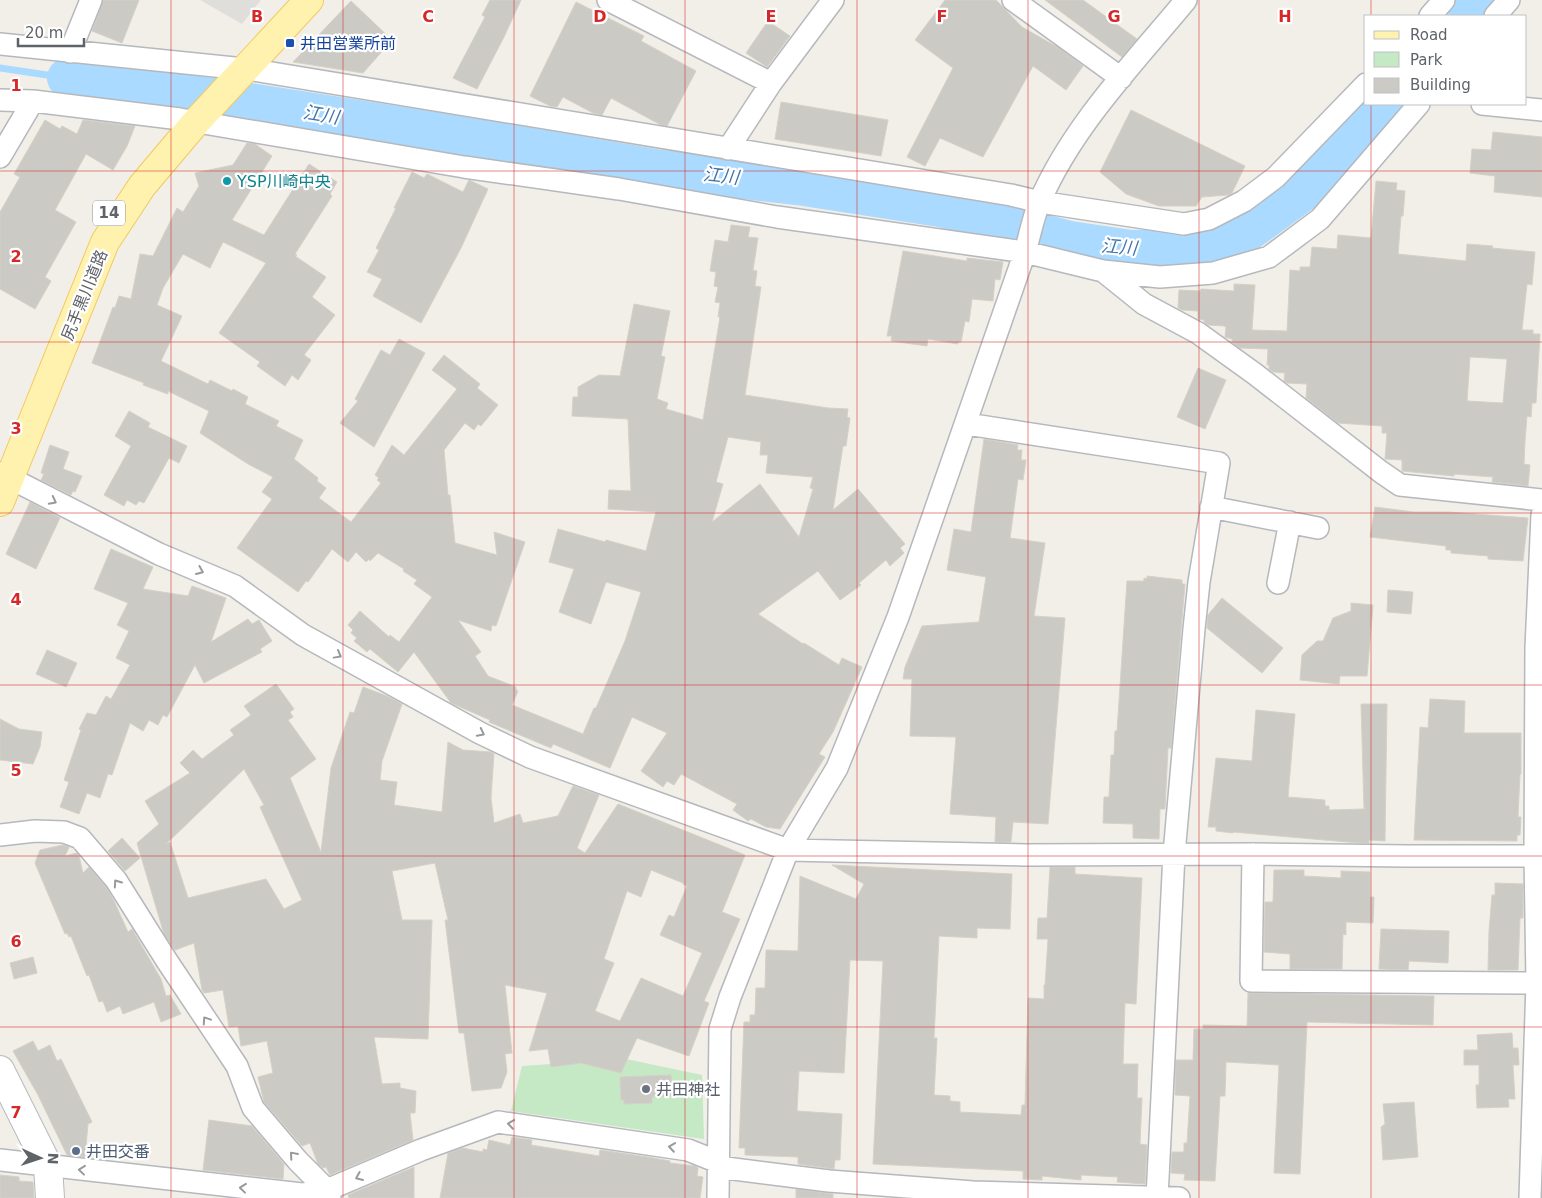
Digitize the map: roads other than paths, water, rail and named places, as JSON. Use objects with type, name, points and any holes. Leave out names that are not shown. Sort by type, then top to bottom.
[{"type":"main road","name":"尻手黒川道路","points":[[237,68],[289,0]]},
{"type":"main road","name":"尻手黒川道路","points":[[2,481],[92,240],[114,203],[136,172],[188,121],[237,68],[309,0]]},
{"type":"street","points":[[70,52],[91,0]]},
{"type":"street","points":[[608,0],[772,83]]},
{"type":"street","points":[[728,149],[772,83],[833,0]]},
{"type":"street","points":[[1013,0],[1121,78]]},
{"type":"street","points":[[718,1198],[720,1029],[730,997],[788,850],[837,768],[898,617],[1025,252],[1040,202],[1058,165],[1097,107],[1186,0]]},
{"type":"street","points":[[1431,15],[1444,0]]},
{"type":"street","points":[[1496,15],[1509,0]]},
{"type":"street","points":[[0,44],[237,68],[1011,195],[1040,202],[1184,224],[1210,219],[1244,201],[1276,177],[1364,86]]},
{"type":"street","points":[[0,100],[33,101],[188,121],[464,167],[619,189],[777,217],[1025,252],[1102,271],[1160,277],[1213,273],[1269,257],[1320,219],[1419,105]]},
{"type":"street","points":[[0,157],[33,101]]},
{"type":"street","points":[[1492,105],[1542,110]]},
{"type":"street","points":[[1102,271],[1144,304],[1198,333],[1255,374],[1400,485],[1542,500]]},
{"type":"street","points":[[966,424],[1219,463],[1195,620],[1174,854],[1158,1198]]},
{"type":"street","points":[[2,481],[159,554],[235,586],[303,635],[480,733],[521,753],[788,850],[1026,855],[1538,856]]},
{"type":"street","points":[[1212,506],[1318,528]]},
{"type":"street","points":[[1530,1198],[1537,983],[1536,648],[1542,515]]},
{"type":"street","points":[[1278,583],[1290,522]]},
{"type":"street","points":[[0,835],[35,831],[64,832],[80,838],[116,880],[237,1066],[252,1108],[328,1194]]},
{"type":"street","points":[[1253,854],[1251,980],[1537,983]]},
{"type":"street","points":[[0,1070],[48,1166],[50,1198]]},
{"type":"street","points":[[0,1160],[302,1194],[328,1194],[421,1150],[498,1122],[688,1150],[718,1164],[829,1182],[973,1192],[1179,1198]]},
{"type":"waterway","name":"江川","points":[[1469,15],[1483,0]]},
{"type":"waterway","name":"江川","points":[[0,68],[67,78]]},
{"type":"waterway","name":"江川","points":[[67,78],[263,105],[655,169],[804,186],[940,207],[1070,241],[1131,250],[1177,249],[1225,242],[1240,237],[1313,184],[1389,105]]},
{"type":"place","name":"井田営業所前","points":[[290,43]]},
{"type":"place","name":"YSP川崎中央","points":[[227,181]]},
{"type":"place","name":"井田神社","points":[[646,1089]]},
{"type":"place","name":"井田交番","points":[[76,1151]]}]
